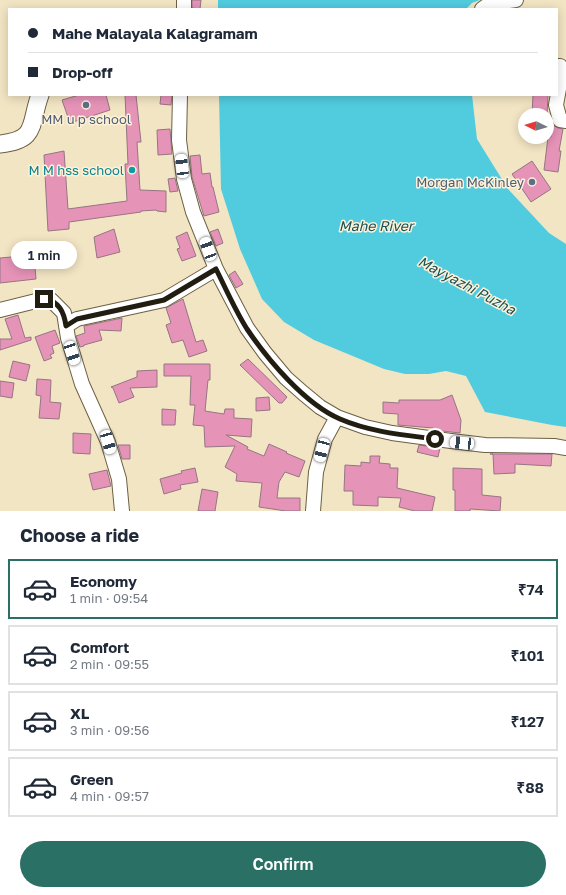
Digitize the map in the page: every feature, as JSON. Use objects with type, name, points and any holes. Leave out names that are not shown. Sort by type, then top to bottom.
[{"type":"main road","points":[[0,144],[14,142],[23,138],[30,132],[35,108],[40,96]]},
{"type":"street","points":[[483,8],[489,4],[516,0]]},
{"type":"street","points":[[558,66],[560,66],[562,72],[558,94]]},
{"type":"street","points":[[180,96],[179,140],[184,179],[193,212],[216,269],[246,328],[286,378],[320,407],[337,417],[365,427],[392,433],[451,442],[485,445],[554,446],[566,448]]},
{"type":"street","points":[[558,96],[556,105],[560,120],[566,121]]},
{"type":"street","points":[[66,326],[77,319],[164,300],[216,269]]},
{"type":"street","points":[[0,310],[44,299],[51,300],[64,313],[68,338],[82,384],[108,442],[119,480],[122,511]]},
{"type":"street","points":[[313,511],[316,472],[326,439],[337,417]]},
{"type":"water","points":[[218,0],[480,0],[472,3],[467,8],[218,8]]},
{"type":"water","name":"Mahe River","points":[[219,96],[472,96],[477,139],[508,189],[549,233],[566,244],[566,427],[485,412],[466,376],[446,371],[429,374],[405,374],[384,369],[314,340],[284,322],[262,299],[240,249],[221,189]]},
{"type":"building","points":[[192,0],[201,0],[200,8],[192,8]]},
{"type":"building","name":"MM u p school","points":[[76,96],[106,96],[110,110],[70,123],[62,100]]},
{"type":"building","points":[[125,96],[136,96],[141,142],[137,142],[140,190],[166,191],[166,212],[156,210],[141,211],[69,222],[69,229],[48,231],[44,155],[64,151],[68,209],[127,201],[125,164],[128,164]]},
{"type":"building","points":[[161,96],[172,96],[171,105],[160,104]]},
{"type":"building","points":[[533,96],[548,96],[547,108],[532,108]]},
{"type":"building","points":[[554,126],[563,129],[559,151],[561,151],[558,172],[544,170],[547,144],[554,144]]},
{"type":"building","points":[[170,129],[172,154],[158,155],[157,130]]},
{"type":"building","points":[[200,155],[202,174],[210,173],[219,212],[204,216],[192,177],[190,156]]},
{"type":"building","points":[[532,161],[551,189],[531,202],[512,174]]},
{"type":"building","points":[[175,178],[178,191],[170,192],[168,179]]},
{"type":"building","points":[[114,229],[120,252],[97,258],[94,237]]},
{"type":"building","points":[[218,229],[223,243],[216,246],[210,232]]},
{"type":"building","points":[[187,232],[196,256],[182,261],[177,249],[180,248],[176,237]]},
{"type":"building","points":[[34,255],[36,279],[0,283],[0,258]]},
{"type":"building","points":[[235,271],[243,284],[236,288],[229,275]]},
{"type":"building","points":[[183,299],[196,342],[203,340],[207,351],[189,357],[183,340],[172,343],[166,325],[171,323],[166,308]]},
{"type":"building","points":[[18,315],[25,338],[31,337],[31,340],[0,350],[0,339],[12,339],[5,319]]},
{"type":"building","points":[[122,318],[121,331],[99,330],[102,340],[80,347],[76,336],[85,333],[84,326]]},
{"type":"building","points":[[55,330],[60,343],[52,346],[54,353],[50,355],[52,358],[44,361],[35,337]]},
{"type":"building","points":[[248,359],[287,397],[282,403],[279,403],[240,365]]},
{"type":"building","points":[[13,361],[30,365],[26,381],[9,377]]},
{"type":"building","points":[[164,364],[210,364],[210,380],[208,380],[205,411],[224,414],[225,409],[234,409],[234,418],[252,419],[251,437],[226,435],[248,447],[247,449],[264,456],[269,444],[305,461],[299,477],[285,472],[279,482],[277,498],[300,498],[300,511],[286,511],[259,507],[262,483],[236,481],[237,474],[225,467],[235,446],[205,447],[204,426],[193,425],[195,405],[190,405],[191,376],[164,376]]},
{"type":"building","points":[[157,370],[157,387],[130,388],[134,397],[119,403],[113,388],[111,387],[137,377],[137,371]]},
{"type":"building","points":[[37,379],[51,380],[50,402],[61,403],[59,419],[39,418],[41,396],[36,395]]},
{"type":"building","points":[[0,381],[14,383],[12,398],[0,396]]},
{"type":"building","points":[[452,395],[461,420],[460,433],[433,430],[433,428],[398,425],[398,414],[383,413],[383,402],[399,403],[399,400],[440,400]]},
{"type":"building","points":[[269,397],[270,410],[256,411],[256,398]]},
{"type":"building","points":[[162,409],[176,410],[175,425],[162,425]]},
{"type":"building","points":[[73,433],[91,434],[90,454],[73,453]]},
{"type":"building","points":[[118,445],[130,445],[130,459],[122,459]]},
{"type":"building","points":[[419,445],[440,448],[438,457],[417,452]]},
{"type":"building","points":[[493,454],[552,454],[551,466],[515,464],[515,473],[494,474]]},
{"type":"building","points":[[370,456],[380,456],[379,463],[390,464],[390,468],[398,468],[397,488],[435,497],[432,511],[415,511],[399,507],[401,498],[378,497],[378,506],[353,505],[353,491],[344,491],[345,465],[361,466],[361,462],[370,463]]},
{"type":"building","points":[[195,468],[198,482],[180,485],[181,489],[164,494],[160,479],[182,473],[181,471]]},
{"type":"building","points":[[453,468],[482,469],[482,495],[501,497],[500,511],[470,509],[470,511],[455,511]]},
{"type":"building","points":[[107,470],[111,486],[93,490],[89,474]]},
{"type":"building","points":[[202,489],[218,492],[215,511],[198,511]]},
{"type":"place","name":"MM u p school","points":[[86,105]]},
{"type":"place","name":"M M hss school","points":[[132,170]]},
{"type":"place","name":"Morgan McKinley","points":[[532,182]]},
{"type":"route","points":[[44,299],[51,300],[64,313],[66,326],[77,319],[164,300],[216,269],[246,328],[286,378],[320,407],[340,419],[365,427],[392,433],[435,439]]},
{"type":"water label","name":"Mayyazhi Puzha","points":[[467,285]]}]
